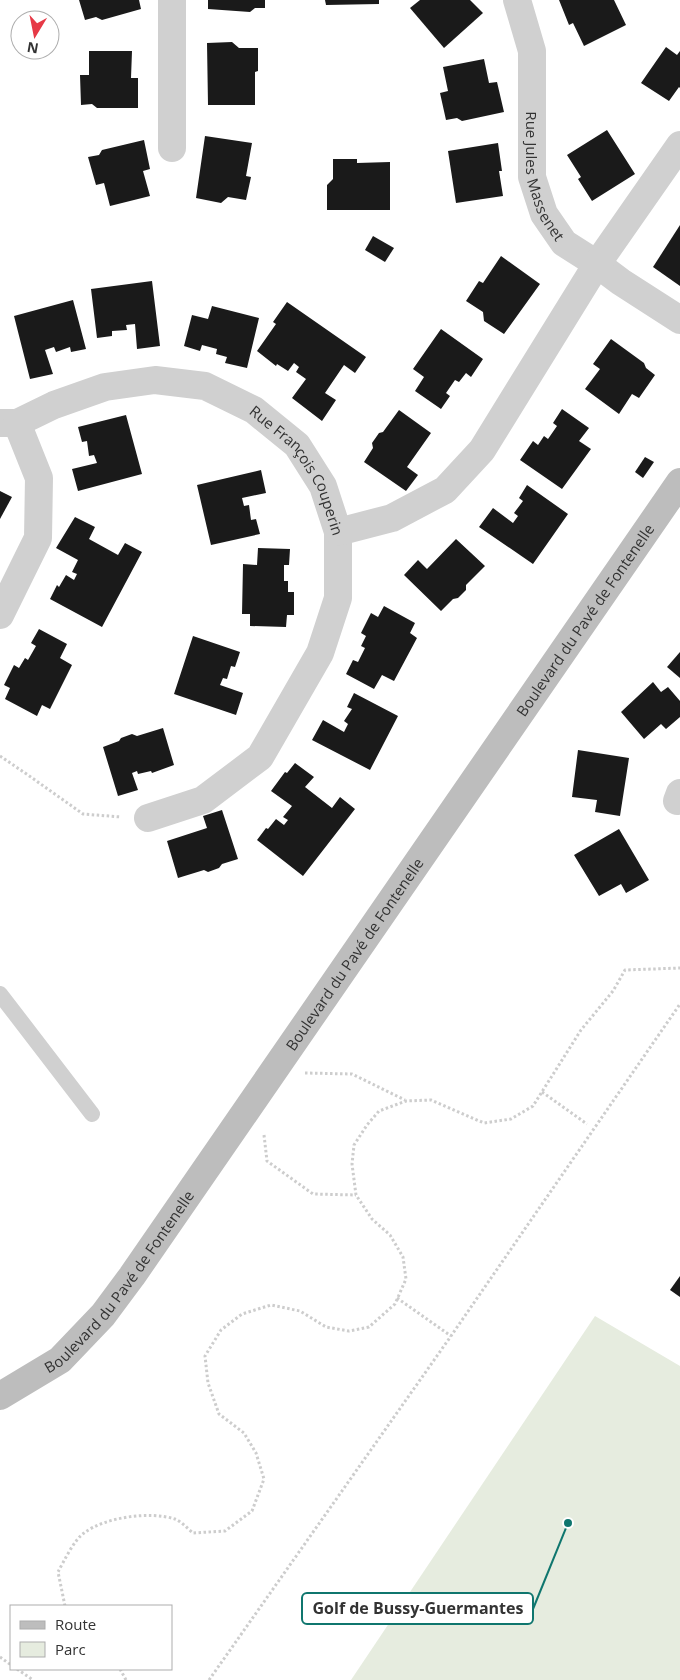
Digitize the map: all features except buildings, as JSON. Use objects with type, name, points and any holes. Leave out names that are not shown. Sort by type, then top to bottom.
[{"type":"main road","name":"Boulevard du Pavé de Fontenelle","points":[[0,1396],[60,1360],[103,1315],[132,1276],[680,482]]},
{"type":"street","points":[[172,0],[172,148]]},
{"type":"street","name":"Rue Jules Massenet","points":[[517,0],[532,52],[532,177],[544,214],[564,243],[680,320]]},
{"type":"street","name":"Rue François Couperin","points":[[8,423],[105,386],[155,380],[205,386],[254,410],[296,445],[324,486],[338,532],[392,518],[445,490],[482,450],[597,264],[680,145]]},
{"type":"street","points":[[0,615],[38,538],[40,478],[8,423]]},
{"type":"street","points":[[148,818],[203,800],[260,757],[320,653],[338,598],[338,532]]},
{"type":"lane","points":[[0,994],[92,1114]]},
{"type":"path","points":[[0,756],[82,814],[148,818]]},
{"type":"path","points":[[65,1605],[58,1572],[83,1533],[112,1520],[140,1515],[176,1519],[193,1533],[225,1531],[252,1511],[264,1479],[256,1453],[244,1433],[219,1414],[208,1383],[205,1356],[221,1330],[242,1314],[271,1304],[300,1311],[326,1327],[349,1331],[369,1326],[395,1304],[406,1278],[403,1257],[390,1235],[372,1219],[356,1195],[352,1164],[354,1145],[379,1111],[406,1101],[431,1100],[484,1122],[511,1119],[533,1106],[581,1030],[613,991],[625,970],[680,968]]},
{"type":"path","points":[[209,1680],[451,1336],[680,1004]]},
{"type":"path","points":[[300,1078],[306,1072],[352,1074],[406,1101]]},
{"type":"path","points":[[542,1092],[586,1124]]},
{"type":"path","points":[[264,1132],[267,1161],[313,1194],[356,1195]]},
{"type":"path","points":[[397,1298],[451,1336]]},
{"type":"path","points":[[18,1670],[33,1680]]},
{"type":"green space","points":[[595,1316],[680,1366],[680,1680],[351,1680]]},
{"type":"place","name":"Golf de Bussy-Guermantes","points":[[568,1523]]}]
